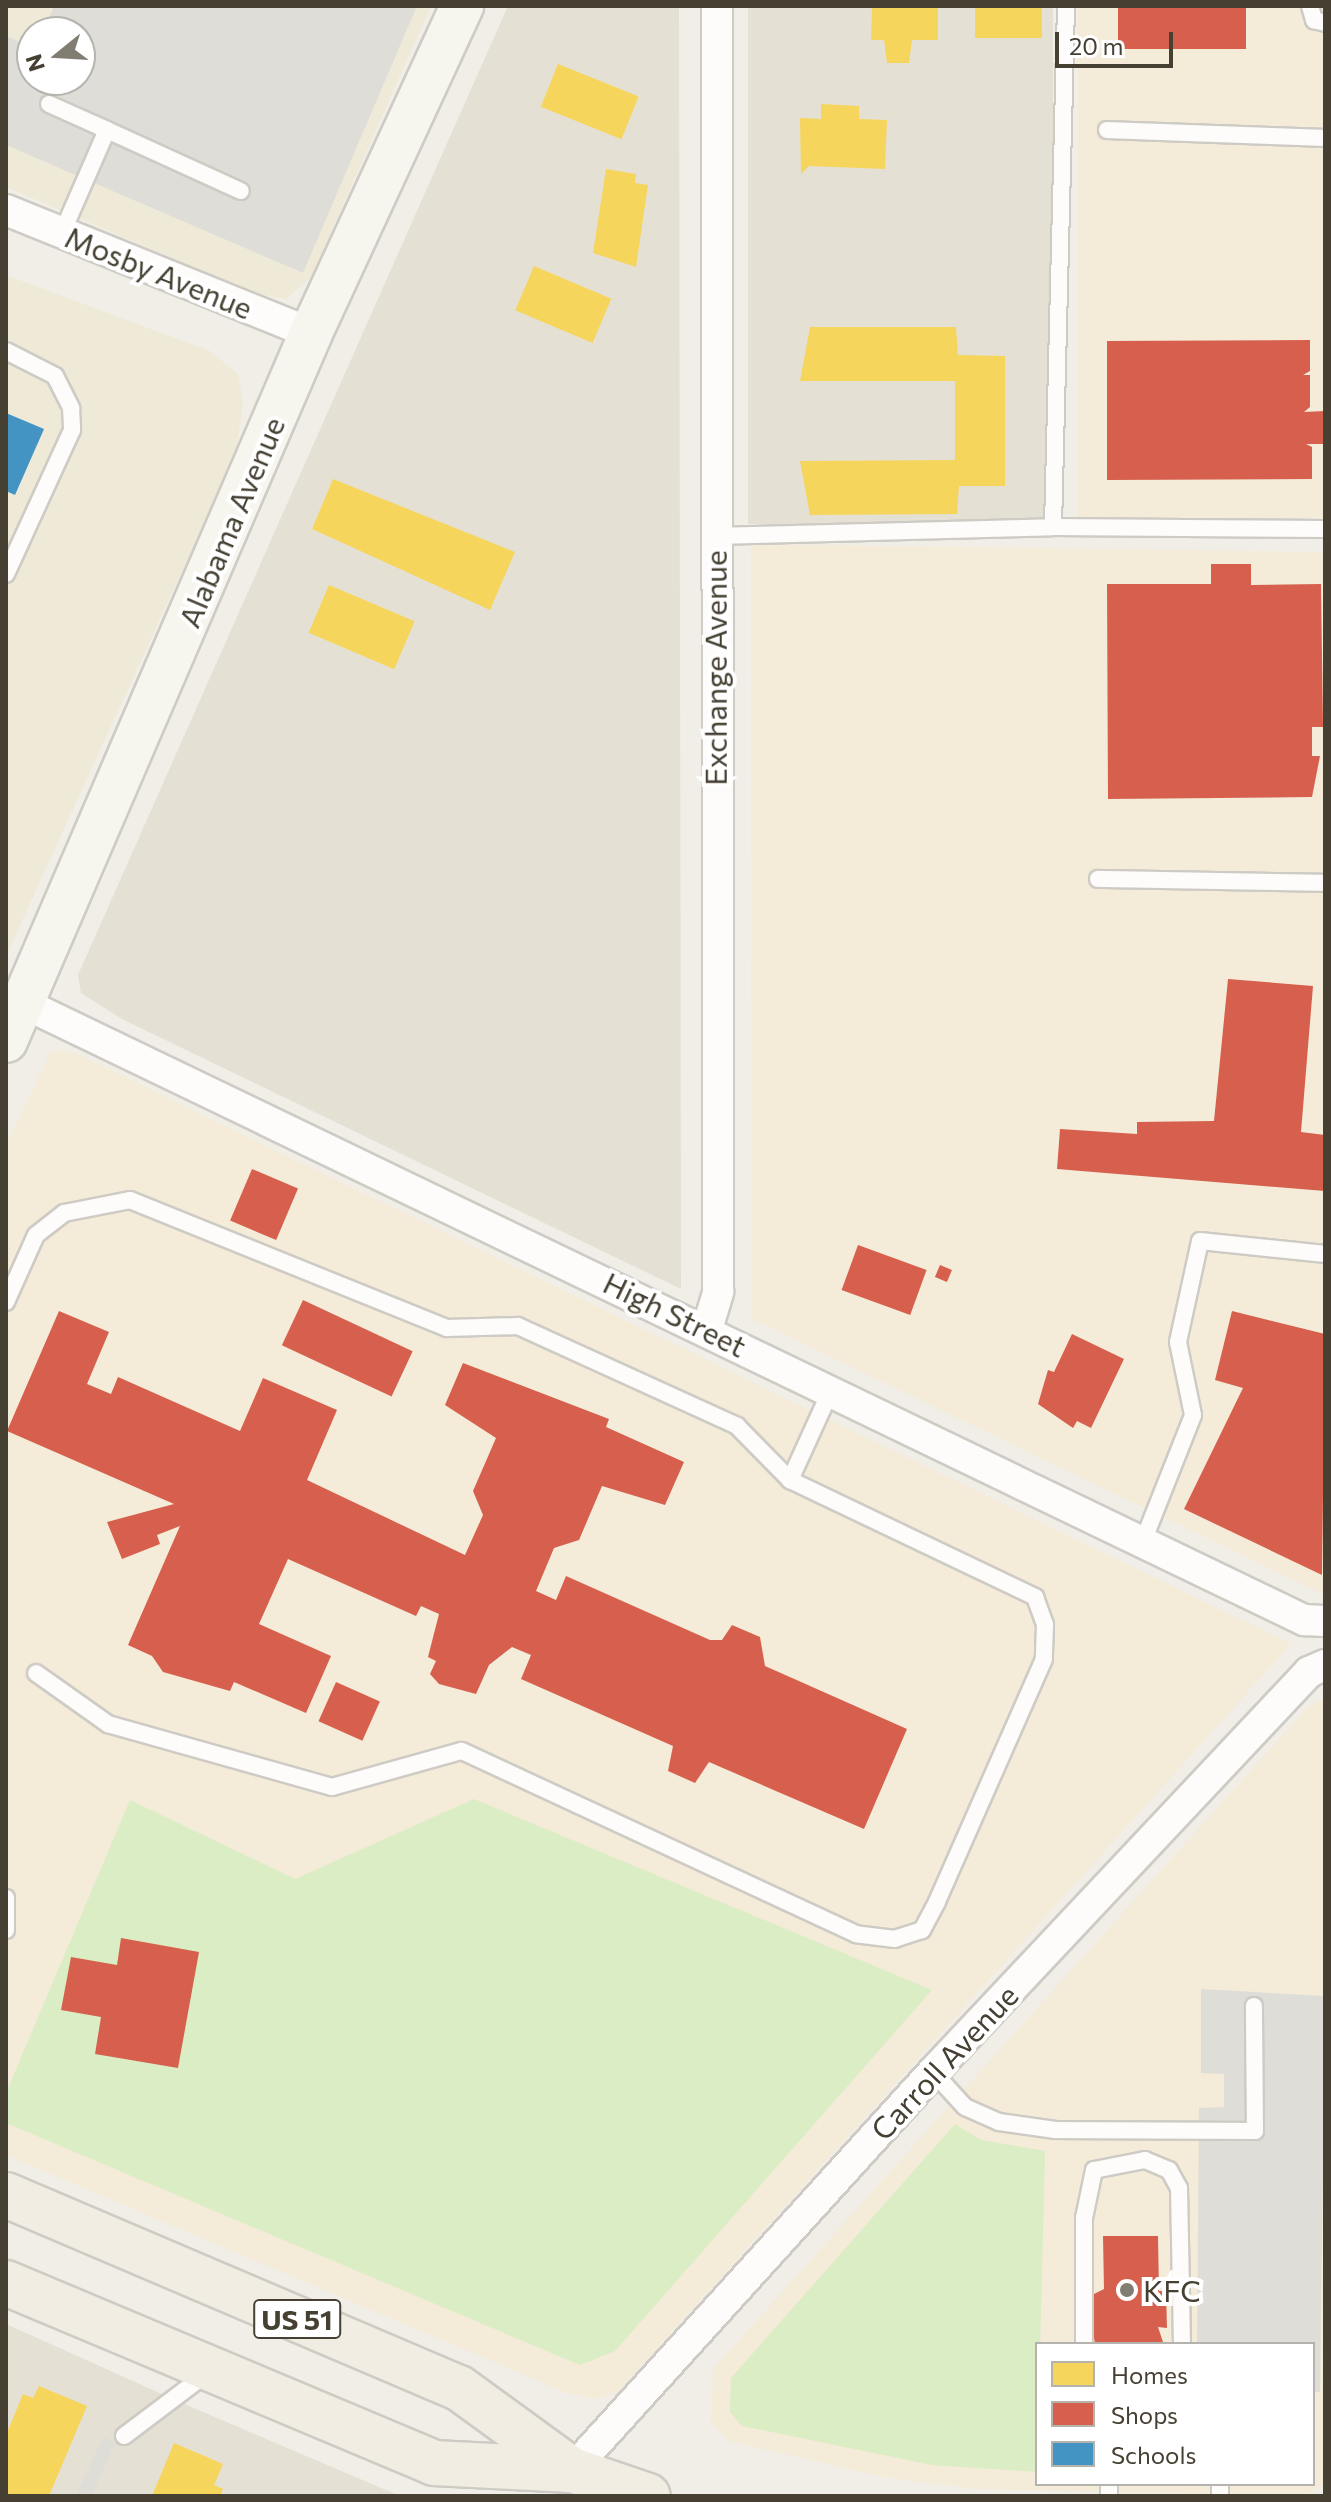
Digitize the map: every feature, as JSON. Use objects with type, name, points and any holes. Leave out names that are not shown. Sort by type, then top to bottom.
[{"type":"main road","name":"US 51","points":[[6,2195],[459,2388],[572,2470]]},
{"type":"main road","name":"US 51","points":[[6,2283],[434,2463],[572,2470],[648,2496]]},
{"type":"street","name":"Alabama Avenue","points":[[14,1018],[311,333],[462,6]]},
{"type":"street","name":"Exchange Avenue","points":[[707,1329],[718,1292],[715,536],[717,6]]},
{"type":"street","name":"Mosby Avenue","points":[[6,210],[311,333]]},
{"type":"street","name":"High Street","points":[[14,1018],[707,1329],[1144,1539],[1304,1620],[1325,1621]]},
{"type":"street","name":"Carroll Avenue","points":[[572,2470],[933,2072],[1309,1672],[1325,1665]]},
{"type":"lane","points":[[1053,527],[1066,6]]},
{"type":"lane","points":[[1310,6],[1314,20],[1325,23]]},
{"type":"lane","points":[[49,104],[241,191]]},
{"type":"lane","points":[[62,233],[107,130]]},
{"type":"lane","points":[[1107,130],[1325,138]]},
{"type":"lane","points":[[6,351],[55,376],[71,408],[72,430],[6,574]]},
{"type":"lane","points":[[715,536],[1053,527],[1325,529]]},
{"type":"lane","points":[[1098,879],[1325,883]]},
{"type":"lane","points":[[6,1302],[36,1235],[64,1213],[130,1200],[447,1328],[518,1326],[737,1426],[790,1480],[1004,1577],[1035,1597],[1045,1624],[1044,1659],[937,1902],[922,1930],[895,1939],[856,1934],[461,1751],[332,1787],[108,1724],[36,1673]]},
{"type":"lane","points":[[1144,1539],[1193,1415],[1178,1342],[1200,1241],[1325,1254]]},
{"type":"lane","points":[[790,1480],[831,1390]]},
{"type":"lane","points":[[6,1898],[6,1930]]},
{"type":"lane","points":[[933,2072],[965,2107],[999,2122],[1055,2130],[1255,2131],[1254,2006]]},
{"type":"lane","points":[[1084,2342],[1084,2218],[1094,2170],[1145,2160],[1169,2170],[1179,2188],[1182,2342]]},
{"type":"lane","points":[[124,2436],[176,2390],[212,2372]]},
{"type":"shaded area","points":[[6,6],[431,6],[311,277],[286,299],[256,294],[6,187]]},
{"type":"shaded area","points":[[54,6],[417,6],[303,273],[6,145],[6,36],[16,40],[16,96],[96,96],[96,16],[50,16]]},
{"type":"shaded area","points":[[508,6],[679,6],[681,1289],[122,1019],[81,993],[78,975]]},
{"type":"shaded area","points":[[748,6],[1053,6],[1053,524],[748,524]]},
{"type":"shaded area","points":[[1078,6],[1325,6],[1325,518],[1078,518]]},
{"type":"shaded area","points":[[6,275],[210,351],[238,374],[243,402],[238,442],[208,514],[6,956]]},
{"type":"shaded area","points":[[751,544],[1325,552],[1325,1595],[752,1319]]},
{"type":"shaded area","points":[[51,1051],[73,1052],[1291,1644],[619,2390],[599,2399],[567,2393],[6,2155],[6,1145]]},
{"type":"shaded area","points":[[1325,1698],[1325,2484],[1304,2496],[975,2489],[883,2477],[729,2441],[711,2423],[713,2369],[1307,1708]]},
{"type":"shaded area","points":[[1201,1989],[1325,1996],[1320,2392],[1315,2392],[1315,2342],[1197,2342],[1199,2108],[1224,2107],[1224,2074],[1201,2073]]},
{"type":"shaded area","points":[[6,2324],[182,2403],[400,2496],[6,2496]]},
{"type":"shaded area","points":[[103,2437],[116,2443],[91,2496],[76,2495]]},
{"type":"green space","points":[[474,1799],[932,1990],[615,2351],[580,2365],[6,2123],[6,2093],[130,1800],[295,1879]]},
{"type":"green space","points":[[955,2124],[981,2140],[1045,2151],[1040,2342],[1035,2342],[1035,2472],[932,2465],[742,2426],[730,2412],[731,2378]]},
{"type":"building: Homes","points":[[872,6],[938,6],[938,40],[912,40],[909,63],[887,63],[884,40],[871,40]]},
{"type":"building: Homes","points":[[975,6],[1042,6],[1042,38],[975,38]]},
{"type":"building: Homes","points":[[558,64],[639,97],[621,139],[541,107]]},
{"type":"building: Homes","points":[[821,104],[859,106],[859,119],[887,120],[885,169],[809,166],[801,174],[800,118],[821,119]]},
{"type":"building: Homes","points":[[606,169],[636,174],[635,183],[648,185],[636,267],[593,253]]},
{"type":"building: Homes","points":[[534,266],[611,299],[593,343],[515,310]]},
{"type":"building: Homes","points":[[810,327],[956,327],[958,355],[1005,356],[1005,486],[959,486],[957,514],[810,515],[800,461],[955,460],[955,381],[800,381]]},
{"type":"building: Homes","points":[[333,479],[515,552],[490,610],[312,529]]},
{"type":"building: Homes","points":[[329,585],[415,621],[394,669],[309,633]]},
{"type":"building: Homes","points":[[39,2386],[87,2406],[49,2496],[6,2496],[6,2435],[23,2394],[33,2398]]},
{"type":"building: Homes","points":[[174,2443],[223,2464],[214,2485],[223,2489],[220,2496],[152,2496]]},
{"type":"building: Shops","points":[[1118,6],[1246,6],[1246,49],[1118,49]]},
{"type":"building: Shops","points":[[1310,340],[1310,371],[1303,375],[1310,375],[1310,407],[1304,412],[1325,411],[1325,444],[1306,444],[1312,447],[1312,479],[1107,480],[1107,341]]},
{"type":"building: Shops","points":[[1211,564],[1251,564],[1251,585],[1321,584],[1323,727],[1312,727],[1312,756],[1320,756],[1312,797],[1108,799],[1107,584],[1211,584]]},
{"type":"building: Shops","points":[[1228,979],[1313,986],[1301,1132],[1325,1135],[1325,1191],[1057,1169],[1060,1129],[1137,1134],[1137,1122],[1214,1121]]},
{"type":"building: Shops","points":[[252,1169],[298,1189],[276,1240],[230,1221]]},
{"type":"building: Shops","points":[[858,1245],[927,1270],[910,1315],[842,1290]]},
{"type":"building: Shops","points":[[940,1265],[952,1270],[947,1282],[935,1277]]},
{"type":"building: Shops","points":[[303,1300],[413,1351],[392,1396],[282,1345]]},
{"type":"building: Shops","points":[[59,1311],[109,1332],[87,1384],[111,1394],[118,1377],[240,1431],[263,1378],[337,1410],[307,1480],[465,1555],[483,1515],[473,1491],[496,1438],[445,1405],[463,1363],[609,1419],[606,1427],[684,1462],[665,1505],[602,1486],[579,1540],[554,1548],[536,1591],[556,1600],[566,1576],[710,1640],[722,1640],[732,1625],[760,1637],[765,1666],[907,1729],[864,1829],[709,1762],[695,1783],[668,1771],[673,1746],[521,1679],[531,1655],[512,1647],[489,1665],[476,1694],[439,1684],[430,1674],[436,1661],[428,1657],[439,1614],[421,1606],[416,1616],[288,1559],[259,1624],[331,1656],[306,1713],[234,1682],[230,1691],[163,1672],[152,1656],[128,1645],[180,1526],[157,1535],[160,1544],[122,1559],[107,1522],[174,1504],[7,1431]]},
{"type":"building: Shops","points":[[1232,1311],[1325,1334],[1322,1575],[1184,1509],[1243,1388],[1215,1380]]},
{"type":"building: Shops","points":[[1072,1334],[1124,1359],[1091,1428],[1077,1421],[1073,1428],[1038,1404],[1048,1370],[1054,1372]]},
{"type":"building: Shops","points":[[336,1682],[380,1702],[362,1741],[319,1721]]},
{"type":"building: Shops","points":[[121,1938],[199,1952],[178,2068],[95,2054],[101,2017],[61,2010],[71,1957],[117,1965]]},
{"type":"building: Shops","name":"KFC","points":[[1103,2236],[1158,2236],[1159,2291],[1166,2291],[1167,2328],[1158,2327],[1163,2342],[1095,2342],[1088,2297],[1104,2289]]},
{"type":"building: Schools","points":[[6,413],[44,429],[15,495],[6,491]]},
{"type":"place","name":"KFC","points":[[1127,2290]]}]
